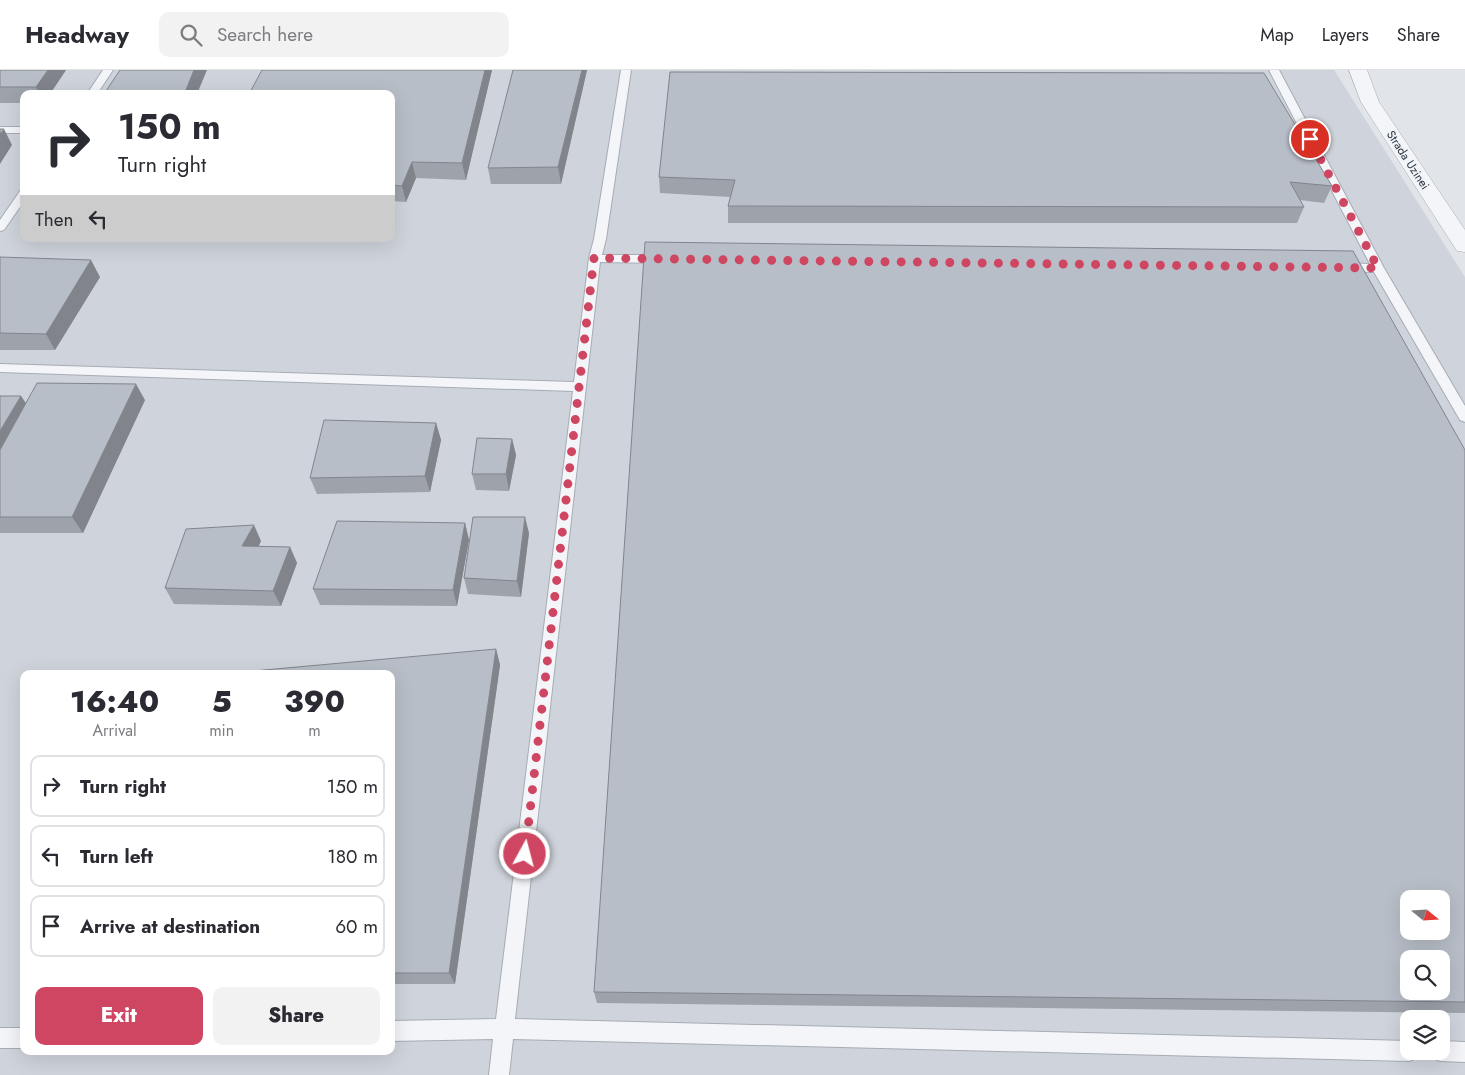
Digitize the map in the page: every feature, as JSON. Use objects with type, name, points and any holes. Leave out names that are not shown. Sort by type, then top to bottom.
[{"type":"street","name":"Strada Uzinei","points":[[1358,70],[1370,102],[1465,246]]},
{"type":"lane","points":[[95,90],[108,70]]},
{"type":"lane","points":[[499,1075],[594,258],[600,239],[626,70]]},
{"type":"lane","points":[[1274,70],[1378,268],[1459,395],[1465,417]]},
{"type":"lane","points":[[0,130],[20,130]]},
{"type":"lane","points":[[0,228],[20,199]]},
{"type":"lane","points":[[594,258],[676,259]]},
{"type":"lane","points":[[1335,267],[1378,268]]},
{"type":"lane","points":[[0,368],[580,387]]},
{"type":"lane","points":[[395,1031],[505,1029],[1400,1050]]},
{"type":"lane","points":[[0,1038],[20,1038]]},
{"type":"lane","points":[[1450,1051],[1465,1052]]},
{"type":"shaded area","points":[[0,70],[1334,70],[1465,277],[1465,1075],[0,1075]]},
{"type":"building","points":[[0,70],[48,70],[36,87],[0,87]]},
{"type":"building","points":[[120,70],[194,70],[186,90],[107,90]]},
{"type":"building","points":[[262,70],[485,70],[462,163],[412,162],[402,186],[395,185],[395,90],[251,90]]},
{"type":"building","points":[[513,70],[582,70],[558,167],[488,168]]},
{"type":"building","points":[[670,72],[1264,73],[1332,186],[1290,182],[1304,207],[728,206],[735,180],[659,177]]},
{"type":"building","points":[[645,242],[1353,251],[1465,450],[1465,1002],[594,992]]},
{"type":"building","points":[[0,257],[91,260],[46,334],[0,333]]},
{"type":"building","points":[[37,383],[136,384],[72,517],[0,517],[0,450]]},
{"type":"building","points":[[0,396],[21,396],[0,431]]},
{"type":"building","points":[[324,420],[436,423],[425,476],[310,478]]},
{"type":"building","points":[[477,438],[512,439],[506,474],[472,474]]},
{"type":"building","points":[[473,517],[525,517],[517,581],[464,578]]},
{"type":"building","points":[[337,521],[465,523],[453,590],[313,589]]},
{"type":"building","points":[[254,525],[242,546],[290,547],[273,591],[165,588],[186,529]]},
{"type":"building","points":[[496,649],[449,973],[395,973],[395,670],[264,670]]},
{"type":"route","points":[[525,854],[594,258],[1378,268],[1310,139]]}]
